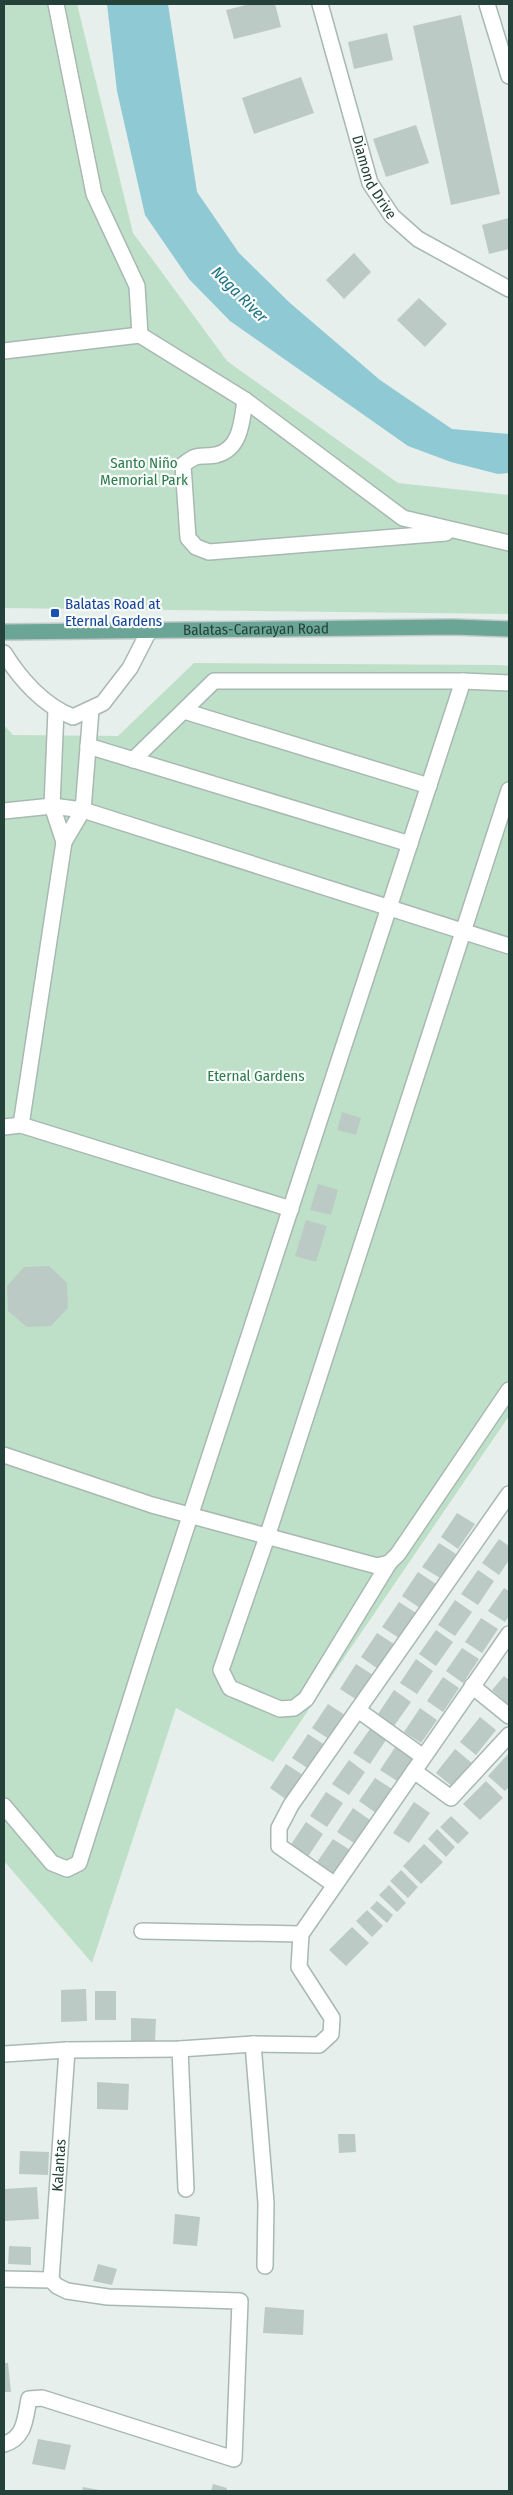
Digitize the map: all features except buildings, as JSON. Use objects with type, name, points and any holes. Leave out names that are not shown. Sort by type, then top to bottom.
[{"type":"main road","name":"Balatas-Cararayan Road","points":[[4,632],[453,626],[509,629]]},
{"type":"street","points":[[56,4],[94,194],[137,286],[140,335]]},
{"type":"street","name":"Diamond Drive","points":[[320,4],[370,183],[392,216],[418,239],[509,289]]},
{"type":"street","points":[[487,4],[509,76]]},
{"type":"street","points":[[4,351],[140,335],[246,400],[404,518],[509,544]]},
{"type":"street","points":[[246,400],[239,435],[230,448],[216,455],[194,455],[183,465],[188,538],[196,547],[209,552],[460,531]]},
{"type":"street","points":[[4,653],[12,666],[56,710],[73,717],[104,703],[130,668],[149,631]]},
{"type":"street","points":[[133,760],[214,681],[463,681],[509,683]]},
{"type":"street","points":[[4,1806],[52,1863],[67,1869],[79,1863],[146,1651],[192,1516],[463,681]]},
{"type":"street","points":[[56,710],[52,806],[64,842]]},
{"type":"street","points":[[21,1125],[64,842],[83,810],[91,710]]},
{"type":"street","points":[[184,710],[429,786]]},
{"type":"street","points":[[88,746],[410,844]]},
{"type":"street","points":[[509,790],[267,1537],[221,1670],[230,1688],[280,1709],[294,1708],[306,1699],[390,1563],[509,1390]]},
{"type":"street","points":[[4,811],[52,806],[83,810],[509,946]]},
{"type":"street","points":[[4,1126],[21,1125],[291,1209]]},
{"type":"street","points":[[4,1455],[192,1516],[267,1537],[377,1566],[390,1563]]},
{"type":"street","points":[[335,1885],[279,1846],[279,1828],[291,1805],[509,1494]]},
{"type":"street","points":[[4,2054],[67,2050],[180,2049],[253,2044],[318,2046],[331,2034],[332,2018],[299,1968],[301,1934],[414,1771],[422,1756],[509,1634]]},
{"type":"street","points":[[472,1686],[509,1716]]},
{"type":"street","points":[[358,1710],[422,1756]]},
{"type":"street","points":[[414,1771],[451,1798],[509,1735]]},
{"type":"street","points":[[142,1931],[301,1934]]},
{"type":"street","points":[[253,2044],[266,2203],[265,2266]]},
{"type":"street","points":[[180,2049],[186,2189]]},
{"type":"street","name":"Kalantas","points":[[51,2280],[67,2050]]},
{"type":"street","points":[[4,2279],[51,2280],[57,2286],[67,2291],[108,2298],[240,2302],[234,2459],[42,2398],[29,2399],[23,2428],[14,2441],[4,2444]]},
{"type":"green space","name":"Santo Niño Memorial Park","points":[[4,4],[77,4],[133,233],[227,361],[398,483],[509,495],[509,614],[4,608]]},
{"type":"green space","name":"Eternal Gardens","points":[[194,663],[509,666],[509,1416],[273,1762],[176,1708],[92,1963],[4,1861],[4,725],[13,735],[118,736]]},
{"type":"water","name":"Naga River","points":[[107,4],[168,4],[197,192],[239,253],[290,303],[380,380],[452,429],[509,434],[509,473],[498,474],[451,462],[408,446],[230,321],[189,279],[145,215],[117,91]]},
{"type":"place","name":"Balatas Road at Eternal Gardens","points":[[55,613]]}]
